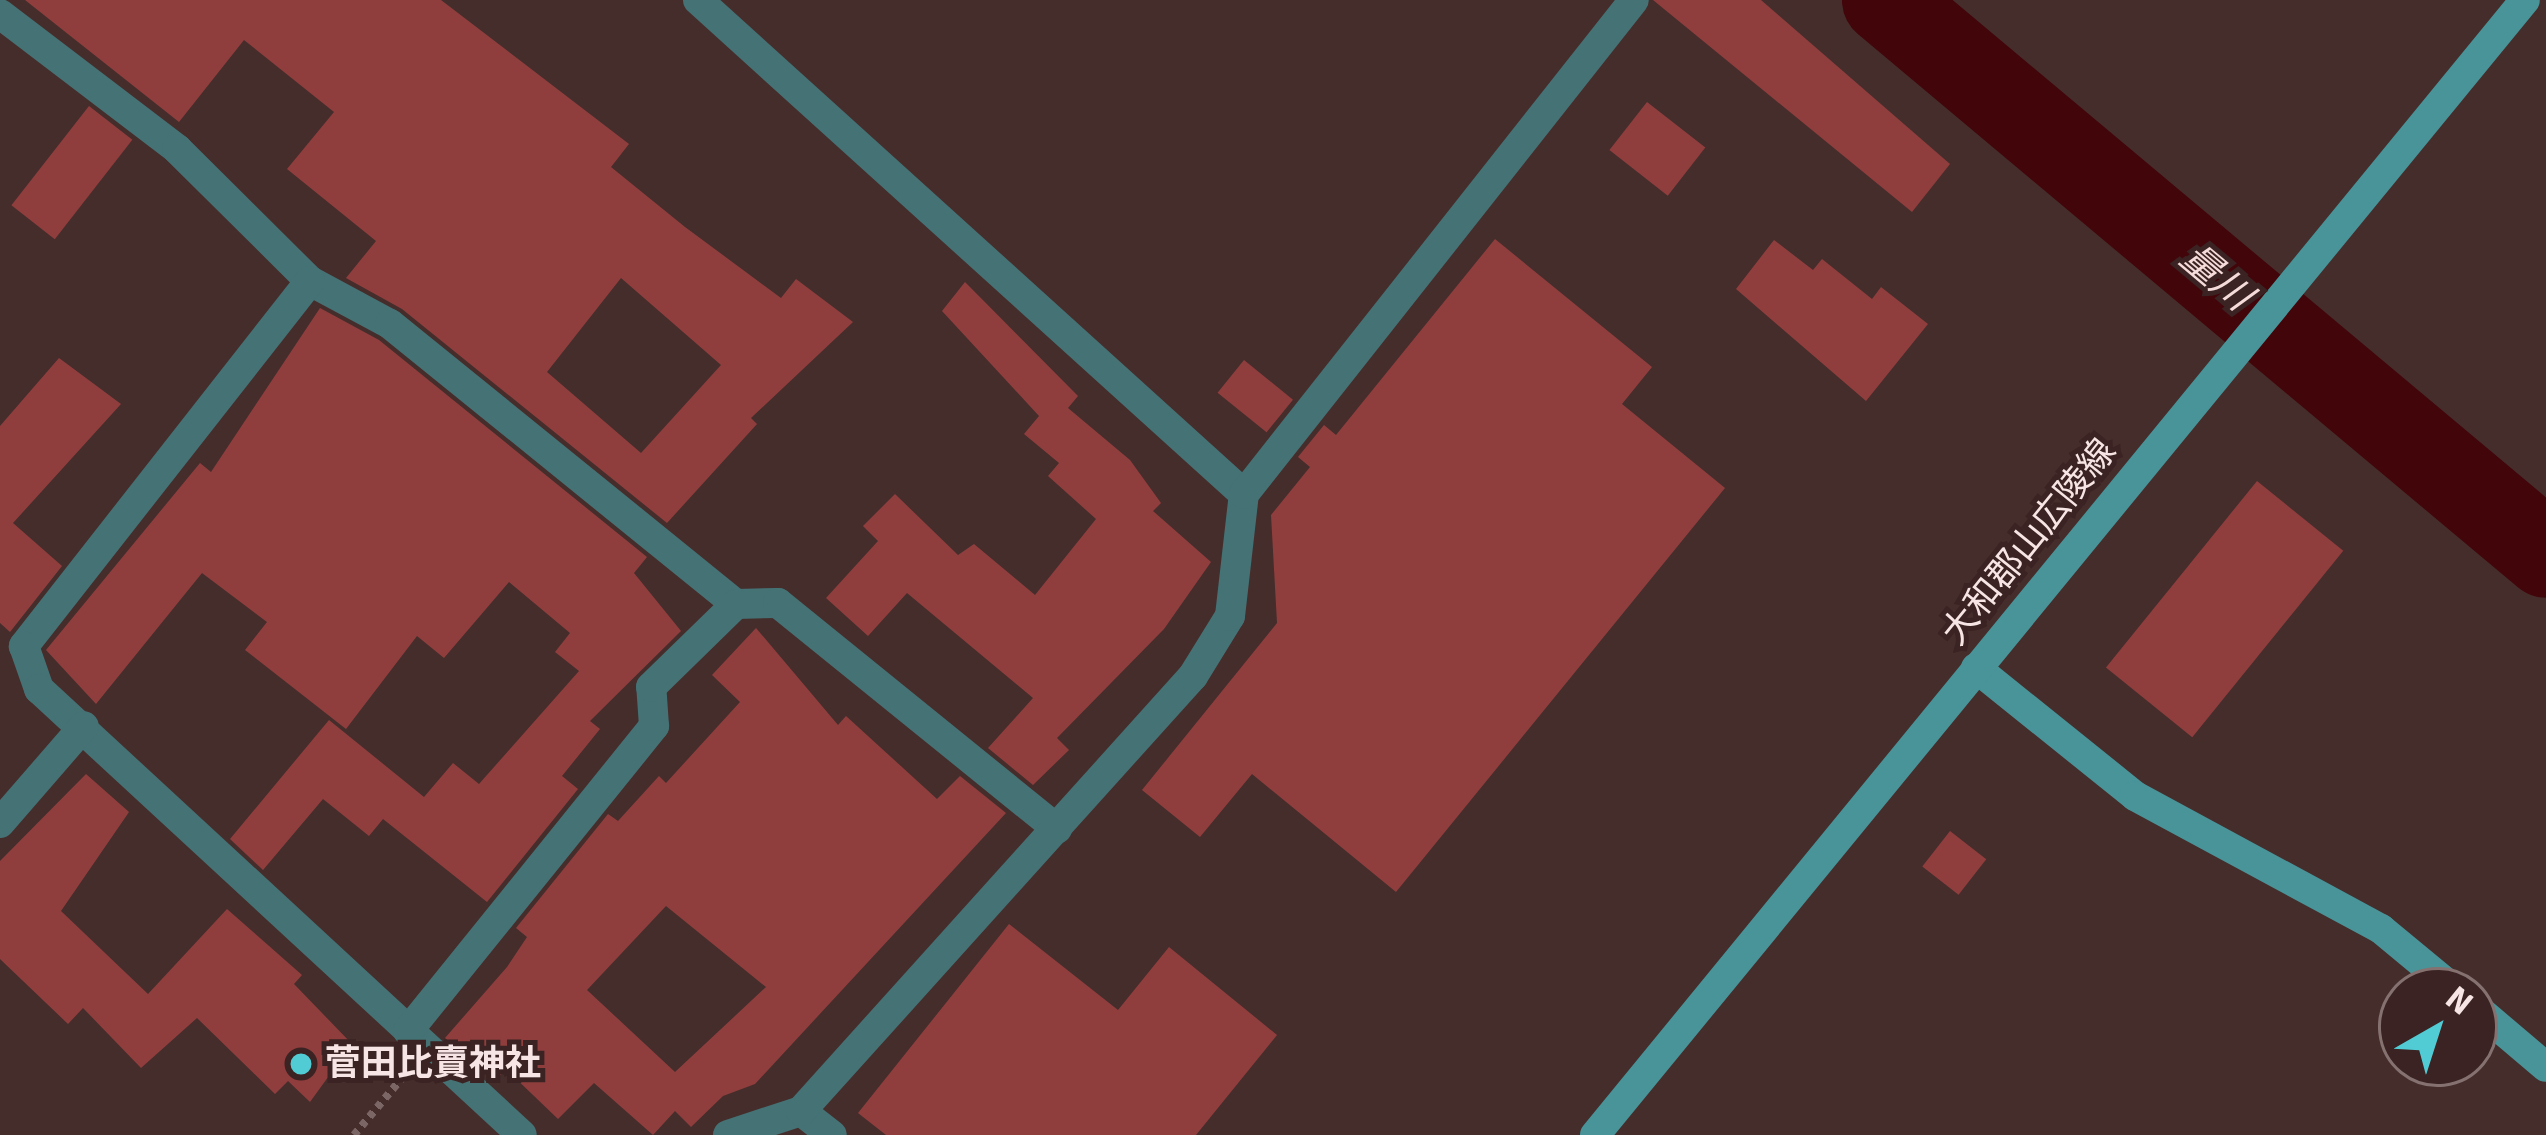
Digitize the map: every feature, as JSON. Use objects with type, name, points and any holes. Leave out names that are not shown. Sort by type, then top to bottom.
[{"type":"main road","name":"大和郡山広陵線","points":[[1595,1135],[2525,0]]},
{"type":"main road","points":[[1976,668],[2135,796],[2381,929],[2427,967]]},
{"type":"main road","points":[[2498,1026],[2546,1067]]},
{"type":"street","points":[[698,0],[1244,494]]},
{"type":"street","points":[[728,1135],[801,1112],[1057,829],[1230,616],[1244,494],[1634,0]]},
{"type":"street","points":[[0,14],[177,149],[310,281],[390,324],[736,604],[778,603],[1057,829]]},
{"type":"street","points":[[310,281],[24,646],[39,688],[522,1135]]},
{"type":"street","points":[[417,1040],[654,726],[651,687],[736,604]]},
{"type":"street","points":[[0,823],[84,726]]},
{"type":"street","points":[[801,1112],[832,1135]]},
{"type":"path","points":[[355,1135],[417,1040]]},
{"type":"building","points":[[25,0],[441,0],[629,144],[611,167],[685,227],[781,298],[796,279],[853,322],[751,418],[757,424],[667,523],[402,309],[346,278],[376,241],[287,169],[334,112],[244,40],[179,122]],"holes":[[[621,278],[721,365],[641,453],[547,372]]]},
{"type":"building","points":[[1653,0],[1761,0],[1950,164],[1912,212]]},
{"type":"building","points":[[1647,102],[1705,148],[1668,196],[1609,150]]},
{"type":"building","points":[[89,106],[132,140],[55,239],[11,205]]},
{"type":"building","points":[[1495,239],[1652,367],[1622,404],[1725,488],[1396,892],[1252,774],[1200,837],[1142,790],[1277,623],[1271,515],[1310,467],[1298,457],[1324,425],[1336,435]]},
{"type":"building","points":[[1774,240],[1813,270],[1822,259],[1872,299],[1881,287],[1928,324],[1866,401],[1736,289]]},
{"type":"building","points":[[965,282],[1078,396],[1068,408],[1130,460],[1161,503],[1153,511],[1211,562],[1164,629],[1057,738],[1069,750],[1033,785],[988,748],[1033,698],[907,593],[868,636],[826,598],[878,541],[863,526],[895,494],[958,555],[974,544],[1035,595],[1096,519],[1048,476],[1059,463],[1024,434],[1039,416],[942,311]]},
{"type":"building","points":[[320,308],[379,340],[647,557],[634,573],[681,631],[590,721],[600,729],[562,776],[578,789],[487,902],[383,819],[369,836],[323,799],[263,870],[230,839],[329,720],[424,797],[453,763],[479,784],[579,671],[555,652],[570,633],[509,582],[444,658],[417,636],[346,729],[245,650],[267,622],[202,573],[96,704],[46,650],[200,463],[211,472]]},
{"type":"building","points":[[59,358],[121,404],[13,523],[62,566],[10,632],[0,623],[0,426]]},
{"type":"building","points":[[1244,360],[1293,400],[1267,432],[1218,393]]},
{"type":"building","points":[[2257,481],[2343,551],[2192,737],[2106,668]]},
{"type":"building","points":[[756,628],[838,725],[846,716],[937,799],[960,776],[1006,813],[755,1084],[723,1096],[691,1127],[675,1111],[653,1135],[594,1083],[558,1119],[506,1069],[495,1081],[445,1038],[507,967],[527,937],[516,928],[608,814],[618,821],[659,776],[666,783],[740,702],[712,675]],"holes":[[[666,906],[766,987],[675,1072],[587,990]]]},
{"type":"building","points":[[86,774],[129,812],[61,911],[148,994],[227,909],[302,975],[294,984],[352,1044],[310,1102],[288,1081],[275,1094],[197,1018],[141,1068],[83,1008],[68,1024],[0,959],[0,861]]},
{"type":"building","points":[[1950,831],[1986,859],[1959,895],[1922,866]]},
{"type":"building","points":[[1009,924],[1118,1010],[1169,947],[1277,1035],[1196,1135],[886,1135],[858,1113]]},
{"type":"waterway","name":"量川","points":[[1885,0],[2546,554]]},
{"type":"place","name":"菅田比賣神社","points":[[301,1064]]}]
